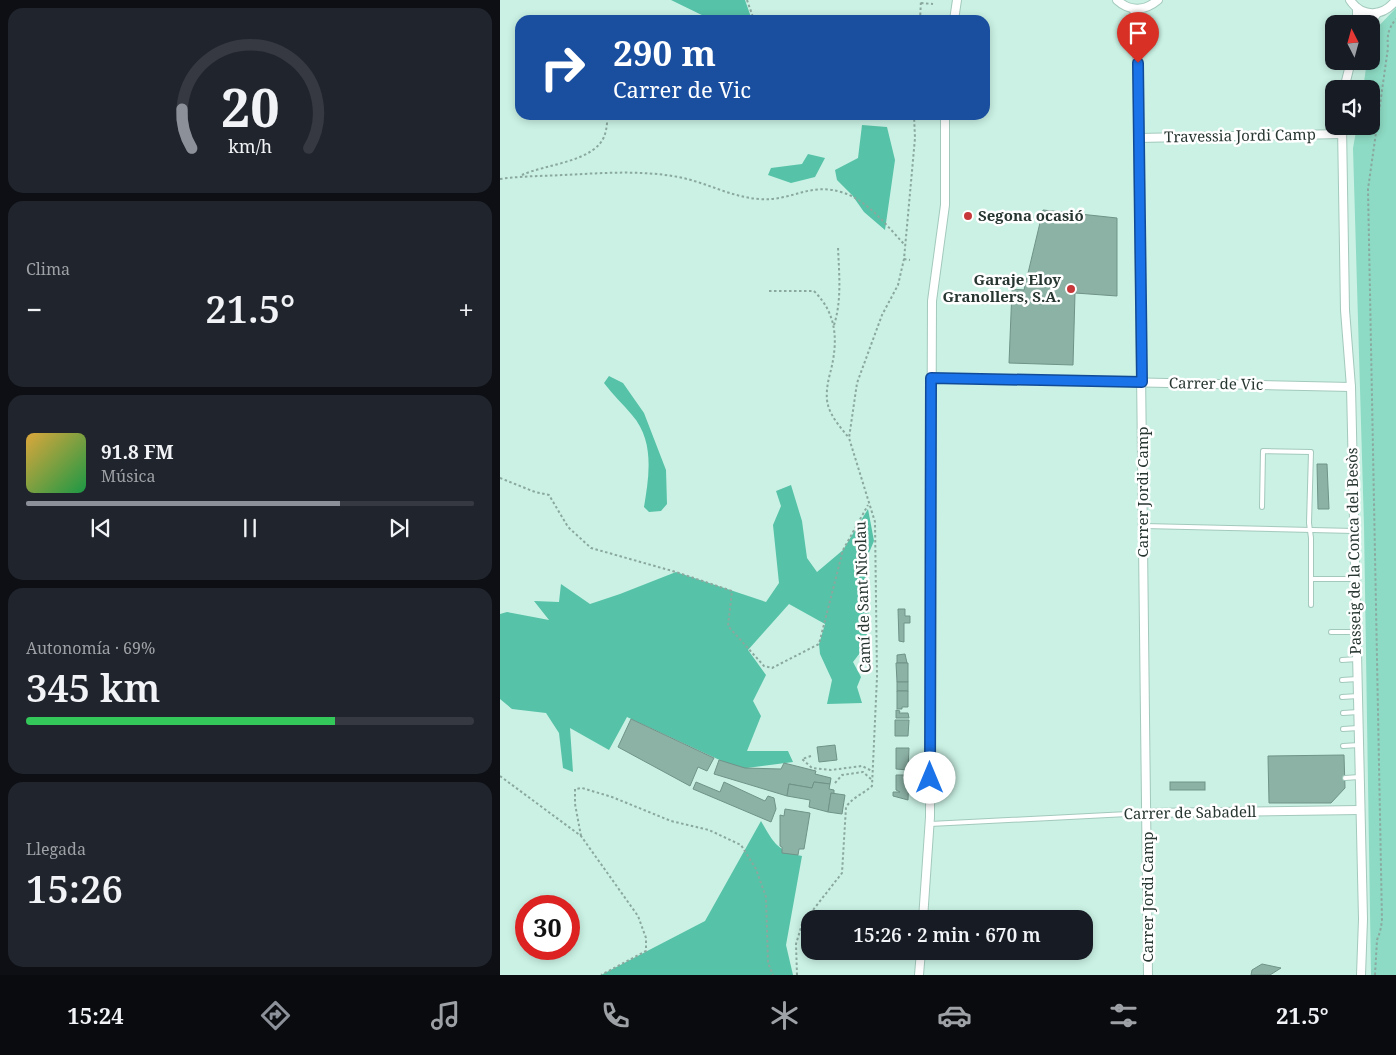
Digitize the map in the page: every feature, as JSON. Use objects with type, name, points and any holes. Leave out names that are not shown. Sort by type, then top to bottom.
[{"type":"street","points":[[955,15],[957,0]]},
{"type":"street","points":[[1117,0],[1125,6],[1134,9],[1143,8],[1158,0]]},
{"type":"street","points":[[1350,0],[1365,13],[1377,14],[1391,7],[1396,0]]},
{"type":"street","points":[[1357,8],[1357,15]]},
{"type":"street","name":"Carrer Jordi Camp","points":[[1134,9],[1137,26],[1148,975]]},
{"type":"street","points":[[924,910],[929,824],[932,301],[945,204],[945,120]]},
{"type":"street","name":"Travessia Jordi Camp","points":[[1138,138],[1325,131]]},
{"type":"street","name":"Passeig de la Conca del Besòs","points":[[1342,135],[1345,310],[1351,387],[1363,920],[1360,975]]},
{"type":"street","name":"Carrer de Vic","points":[[931,378],[1351,387]]},
{"type":"street","name":"Carrer de Sabadell","points":[[1147,813],[1360,810]]},
{"type":"street","points":[[919,975],[920,960]]},
{"type":"lane","points":[[1262,507],[1263,451],[1311,452],[1309,531],[1311,538],[1311,605]]},
{"type":"lane","points":[[1143,526],[1354,531]]},
{"type":"lane","points":[[1311,579],[1355,580]]},
{"type":"lane","points":[[1331,632],[1356,632]]},
{"type":"lane","points":[[1342,660],[1356,660]]},
{"type":"lane","points":[[1342,680],[1357,679]]},
{"type":"lane","points":[[1342,697],[1358,696]]},
{"type":"lane","points":[[1343,713],[1358,712]]},
{"type":"lane","points":[[1344,729],[1358,728]]},
{"type":"lane","points":[[1343,746],[1358,745]]},
{"type":"lane","points":[[1345,778],[1359,777]]},
{"type":"lane","name":"Carrer de Sabadell","points":[[929,824],[1147,813]]},
{"type":"path","points":[[747,0],[752,15]]},
{"type":"path","points":[[920,15],[921,2],[933,4]]},
{"type":"path","points":[[1375,975],[1377,940],[1382,921],[1368,189],[1388,48],[1387,34],[1390,26],[1396,19]]},
{"type":"path","points":[[520,176],[535,169],[591,153],[605,136],[607,120]]},
{"type":"path","name":"Camí de Sant Nicolau","points":[[872,780],[877,677],[875,522],[849,438],[857,383],[882,315],[898,285],[904,259],[915,138],[914,120]]},
{"type":"path","points":[[500,179],[520,176],[609,172],[677,176],[703,182],[730,194],[760,199],[788,197],[820,187],[833,189],[846,193],[862,203],[905,245]]},
{"type":"path","points":[[834,325],[838,313],[840,292],[838,247]]},
{"type":"path","points":[[904,259],[910,260]]},
{"type":"path","points":[[770,291],[814,291],[825,302],[834,325],[835,355],[828,381],[827,404],[834,418],[849,438]]},
{"type":"path","points":[[500,478],[535,492],[549,495],[568,527],[591,548],[676,572],[732,591],[728,626],[764,666],[772,668],[819,644],[844,550],[868,509],[869,503]]},
{"type":"path","points":[[811,756],[802,759],[812,768],[831,770],[862,766],[872,771]]},
{"type":"path","points":[[797,975],[796,944],[802,924],[842,873],[846,807],[852,799],[863,794],[872,786],[872,780],[862,772],[842,775],[835,783]]},
{"type":"path","points":[[500,776],[581,836],[638,916],[646,938],[646,952],[601,975]]},
{"type":"path","points":[[581,836],[575,804],[576,789],[582,788],[612,796],[671,821],[709,830],[741,845],[756,869],[766,897],[768,963],[773,975]]},
{"type":"green space","points":[[671,0],[745,0],[750,15],[702,15]]},
{"type":"green space","points":[[1396,8],[1396,975],[1371,975],[1364,526],[1353,148],[1355,135],[1380,135],[1380,80],[1364,80],[1366,70],[1380,70],[1380,25]]},
{"type":"green space","points":[[862,125],[887,127],[895,160],[885,230],[864,212],[852,195],[837,180],[835,170],[858,158]]},
{"type":"green space","points":[[808,154],[825,158],[815,177],[791,183],[768,175],[771,168],[802,164]]},
{"type":"green space","points":[[609,376],[623,383],[644,413],[666,470],[667,504],[661,511],[649,512],[644,507],[648,460],[644,436],[632,415],[604,383]]},
{"type":"green space","points":[[791,485],[802,521],[807,558],[817,572],[843,550],[868,509],[874,541],[865,562],[869,608],[866,645],[853,662],[861,677],[857,687],[862,703],[827,704],[832,680],[820,654],[819,644],[825,624],[789,604],[748,650],[766,675],[753,701],[761,716],[747,751],[788,751],[793,762],[739,769],[627,717],[609,750],[570,728],[573,772],[563,768],[559,733],[546,713],[512,709],[500,699],[500,614],[507,612],[549,620],[534,601],[559,602],[561,584],[590,604],[676,572],[766,602],[779,583],[773,525],[781,506],[776,491]]},
{"type":"green space","points":[[761,821],[769,835],[781,848],[802,856],[786,945],[793,975],[601,975],[705,921]]},
{"type":"building","points":[[1043,210],[1117,218],[1117,296],[1075,293],[1073,365],[1009,363],[1012,289],[1024,290]]},
{"type":"building","points":[[1317,464],[1327,464],[1329,509],[1318,509]]},
{"type":"building","points":[[898,609],[905,609],[905,616],[910,616],[910,623],[904,623],[904,642],[899,641]]},
{"type":"building","points":[[905,654],[907,663],[897,663],[897,655]]},
{"type":"building","points":[[896,663],[908,663],[908,682],[897,682]]},
{"type":"building","points":[[897,682],[908,682],[908,691],[897,691]]},
{"type":"building","points":[[897,691],[908,691],[908,707],[897,709]]},
{"type":"building","points":[[896,710],[900,711],[899,713],[908,713],[909,718],[896,718]]},
{"type":"building","points":[[631,719],[714,758],[707,771],[698,767],[690,786],[618,747]]},
{"type":"building","points":[[895,720],[909,720],[908,736],[895,736]]},
{"type":"building","points":[[835,745],[837,760],[819,762],[817,747]]},
{"type":"building","points":[[896,748],[909,748],[908,770],[896,769]]},
{"type":"building","points":[[1344,755],[1345,788],[1331,803],[1269,803],[1268,756]]},
{"type":"building","points":[[719,760],[745,768],[781,769],[784,763],[816,771],[815,774],[831,778],[830,784],[814,782],[812,788],[789,784],[787,796],[714,774]]},
{"type":"building","points":[[896,775],[909,775],[908,800],[893,796],[893,792],[900,792],[896,790]]},
{"type":"building","points":[[696,782],[720,792],[724,782],[765,801],[768,796],[774,798],[776,809],[771,822],[693,789]]},
{"type":"building","points":[[814,782],[830,784],[829,789],[834,790],[834,794],[831,793],[828,812],[809,807],[810,800],[787,796],[789,784],[812,788]]},
{"type":"building","points":[[1170,782],[1205,782],[1205,790],[1170,790]]},
{"type":"building","points":[[831,793],[845,795],[842,814],[828,812]]},
{"type":"building","points":[[785,809],[810,813],[804,849],[799,849],[798,855],[782,853],[782,847],[780,846],[780,815],[784,816]]},
{"type":"building","points":[[1262,964],[1281,968],[1270,975],[1251,975],[1252,970]]},
{"type":"place","name":"Segona ocasió","points":[[968,216]]},
{"type":"place","name":"Garaje Eloy Granollers, S.A.","points":[[1071,289]]},
{"type":"route","points":[[930,778],[931,378],[1142,382],[1138,63]]}]
